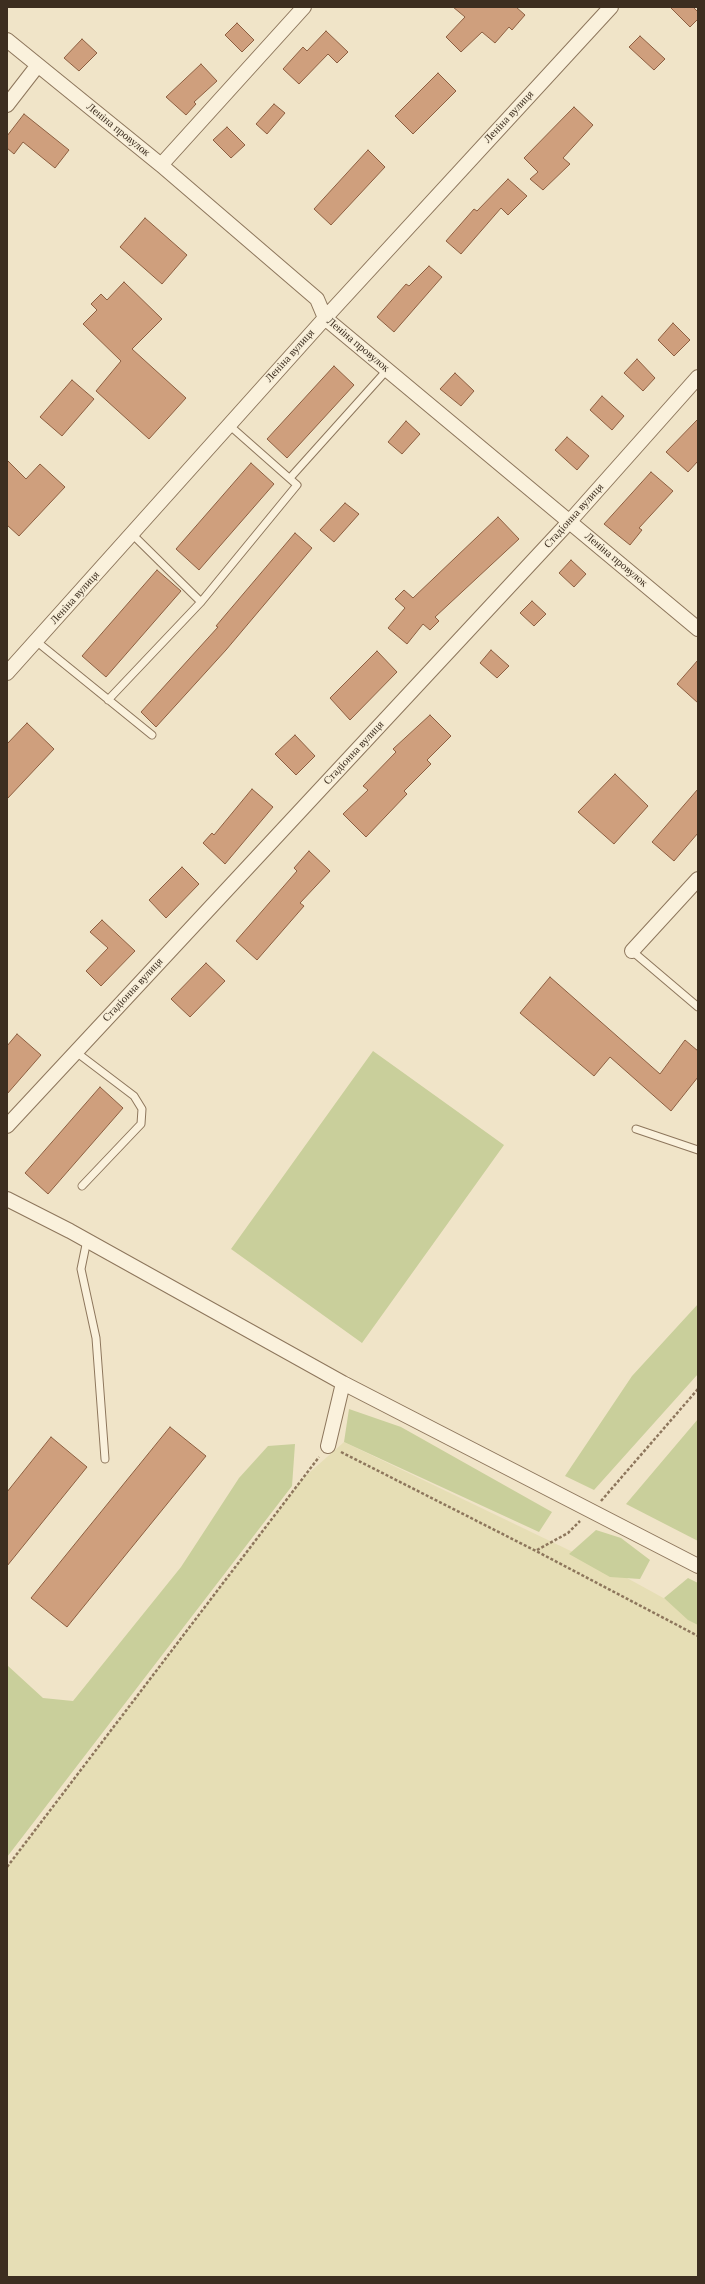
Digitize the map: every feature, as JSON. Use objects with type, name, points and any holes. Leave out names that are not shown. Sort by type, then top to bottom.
[{"type":"street","points":[[161,165],[304,7]]},
{"type":"street","name":"Леніна вулиця","points":[[7,674],[325,318],[611,7]]},
{"type":"street","name":"Леніна провулок","points":[[7,40],[161,165],[317,299],[325,318],[698,629]]},
{"type":"street","points":[[7,105],[38,65]]},
{"type":"street","name":"Стадіонна вулиця","points":[[7,1126],[570,521],[698,378]]},
{"type":"street","points":[[632,951],[698,879]]},
{"type":"street","points":[[7,1199],[87,1240],[343,1383],[698,1566]]},
{"type":"street","points":[[328,1446],[343,1383]]},
{"type":"lane","points":[[290,478],[388,370]]},
{"type":"lane","points":[[108,700],[201,602],[297,485],[229,425]]},
{"type":"lane","points":[[132,534],[201,602]]},
{"type":"lane","points":[[36,641],[152,735]]},
{"type":"lane","points":[[632,951],[698,1007]]},
{"type":"lane","points":[[76,1052],[134,1096],[142,1109],[141,1124],[82,1186]]},
{"type":"lane","points":[[636,1129],[698,1150]]},
{"type":"lane","points":[[87,1240],[81,1269],[96,1338],[105,1459]]},
{"type":"path","points":[[536,1550],[568,1533],[591,1511],[616,1486],[698,1389]]},
{"type":"path","points":[[7,1867],[328,1446],[536,1550],[698,1636]]},
{"type":"shaded area","points":[[344,1442],[627,1578],[698,1617],[698,2277],[7,2277],[7,1867],[301,1480]]},
{"type":"green space","points":[[373,1051],[504,1145],[362,1343],[231,1249]]},
{"type":"green space","points":[[698,1304],[698,1374],[594,1490],[565,1476],[632,1376]]},
{"type":"green space","points":[[349,1409],[401,1427],[552,1512],[539,1532],[344,1442]]},
{"type":"green space","points":[[698,1419],[698,1541],[626,1504]]},
{"type":"green space","points":[[295,1444],[292,1486],[7,1857],[7,1665],[43,1698],[73,1701],[181,1567],[239,1478],[268,1446]]},
{"type":"green space","points":[[596,1530],[621,1538],[650,1560],[640,1579],[610,1577],[569,1554]]},
{"type":"green space","points":[[688,1578],[698,1583],[698,1625],[688,1620],[664,1598]]},
{"type":"building","points":[[453,7],[516,7],[525,15],[512,30],[509,27],[495,43],[482,32],[461,52],[446,37],[465,17]]},
{"type":"building","points":[[670,7],[693,7],[698,12],[698,19],[690,27]]},
{"type":"building","points":[[237,23],[254,40],[242,52],[225,35]]},
{"type":"building","points":[[326,31],[348,52],[337,63],[328,54],[299,84],[283,69],[303,47],[307,51]]},
{"type":"building","points":[[640,36],[665,59],[654,70],[629,47]]},
{"type":"building","points":[[82,39],[97,53],[79,71],[64,58]]},
{"type":"building","points":[[201,64],[217,81],[194,102],[196,104],[186,115],[166,97]]},
{"type":"building","points":[[438,73],[456,91],[413,134],[395,116]]},
{"type":"building","points":[[274,104],[285,113],[267,134],[256,124]]},
{"type":"building","points":[[574,107],[593,125],[563,158],[570,164],[543,190],[530,179],[538,172],[524,158]]},
{"type":"building","points":[[24,114],[69,150],[55,168],[23,142],[14,154],[7,148],[7,136]]},
{"type":"building","points":[[227,127],[245,145],[231,158],[213,140]]},
{"type":"building","points":[[368,150],[385,167],[331,225],[314,209]]},
{"type":"building","points":[[508,179],[527,196],[508,215],[501,208],[461,254],[446,241],[474,209],[477,211]]},
{"type":"building","points":[[145,218],[187,255],[162,284],[120,247]]},
{"type":"building","points":[[429,266],[442,277],[394,332],[377,317],[406,284],[409,286]]},
{"type":"building","points":[[124,282],[162,319],[132,349],[186,398],[149,439],[96,391],[121,361],[83,324],[97,310],[91,304],[101,294],[107,300]]},
{"type":"building","points":[[673,323],[690,340],[674,356],[658,340]]},
{"type":"building","points":[[637,359],[655,378],[643,391],[624,373]]},
{"type":"building","points":[[334,366],[354,385],[287,458],[267,439]]},
{"type":"building","points":[[455,373],[474,391],[461,406],[440,389]]},
{"type":"building","points":[[72,380],[94,399],[62,436],[40,417]]},
{"type":"building","points":[[602,396],[624,416],[612,430],[590,410]]},
{"type":"building","points":[[698,419],[698,461],[688,472],[666,452]]},
{"type":"building","points":[[406,421],[420,434],[402,454],[388,442]]},
{"type":"building","points":[[567,437],[589,456],[577,470],[555,450]]},
{"type":"building","points":[[7,460],[26,479],[40,464],[65,487],[19,536],[7,525]]},
{"type":"building","points":[[251,463],[274,484],[199,570],[176,549]]},
{"type":"building","points":[[651,472],[673,491],[639,528],[642,530],[630,545],[604,524]]},
{"type":"building","points":[[345,503],[359,514],[334,542],[320,530]]},
{"type":"building","points":[[498,517],[519,539],[435,617],[439,621],[430,630],[423,624],[407,644],[388,628],[405,608],[395,599],[404,590],[413,598]]},
{"type":"building","points":[[295,533],[312,548],[226,650],[156,727],[141,712],[218,627],[216,626]]},
{"type":"building","points":[[571,560],[586,574],[574,587],[559,573]]},
{"type":"building","points":[[157,570],[181,591],[106,677],[82,656]]},
{"type":"building","points":[[532,601],[546,614],[534,626],[520,613]]},
{"type":"building","points":[[491,650],[509,666],[497,678],[480,663]]},
{"type":"building","points":[[377,651],[397,672],[350,720],[330,698]]},
{"type":"building","points":[[698,660],[698,703],[677,684]]},
{"type":"building","points":[[430,715],[451,736],[427,760],[431,764],[404,791],[407,794],[366,837],[343,814],[368,790],[363,786],[396,752],[393,749]]},
{"type":"building","points":[[27,723],[54,749],[7,799],[7,744]]},
{"type":"building","points":[[295,735],[315,756],[296,775],[275,754]]},
{"type":"building","points":[[615,774],[648,806],[614,844],[578,812]]},
{"type":"building","points":[[252,789],[273,807],[225,864],[203,843],[212,833],[214,835]]},
{"type":"building","points":[[698,789],[698,833],[674,861],[652,842]]},
{"type":"building","points":[[309,851],[330,871],[300,903],[304,906],[257,960],[236,941],[297,871],[294,868]]},
{"type":"building","points":[[182,867],[199,884],[166,918],[149,900]]},
{"type":"building","points":[[102,920],[135,951],[101,986],[86,971],[108,948],[90,932]]},
{"type":"building","points":[[206,963],[225,981],[190,1017],[171,999]]},
{"type":"building","points":[[550,977],[660,1074],[685,1040],[698,1051],[698,1077],[671,1111],[610,1057],[594,1076],[520,1013]]},
{"type":"building","points":[[17,1034],[41,1055],[7,1094],[7,1046]]},
{"type":"building","points":[[100,1087],[123,1108],[48,1194],[25,1173]]},
{"type":"building","points":[[170,1427],[206,1456],[67,1627],[31,1598]]},
{"type":"building","points":[[51,1437],[87,1467],[7,1566],[7,1492]]}]
